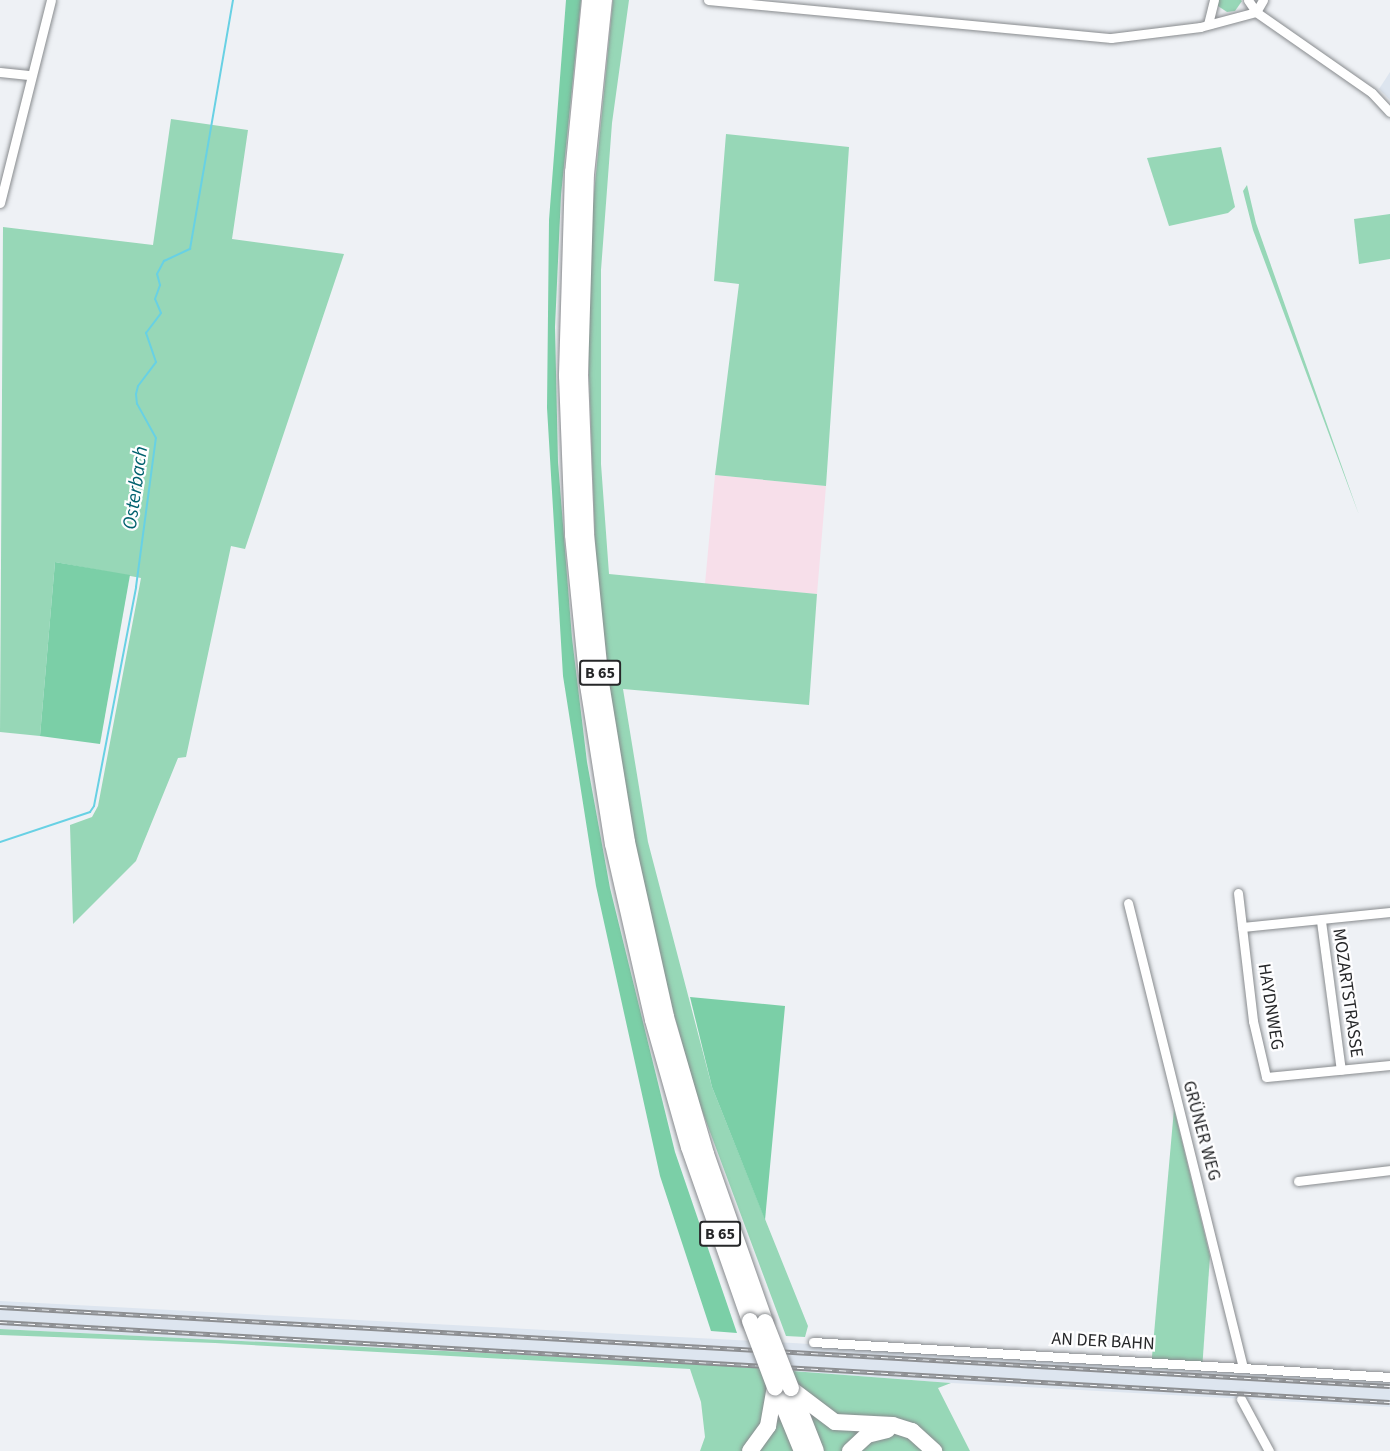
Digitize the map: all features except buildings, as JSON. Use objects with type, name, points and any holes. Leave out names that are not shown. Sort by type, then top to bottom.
[{"type":"highway","name":"B 65","points":[[597,2],[573,172],[567,376],[573,535],[588,685],[613,843],[653,1020],[689,1147],[758,1321],[816,1451]]},
{"type":"highway","name":"B 65","points":[[786,1388],[802,1451]]},
{"type":"highway","points":[[750,1451],[768,1426],[786,1388],[835,1422],[893,1425],[912,1431],[934,1451]]},
{"type":"highway","points":[[850,1451],[867,1436],[880,1430],[910,1436],[928,1451]]},
{"type":"street","points":[[0,203],[51,0]]},
{"type":"street","points":[[708,0],[1111,39],[1208,24],[1256,12],[1263,0]]},
{"type":"street","points":[[1208,24],[1214,0]]},
{"type":"street","points":[[1248,0],[1256,12],[1372,93],[1390,112]]},
{"type":"street","points":[[0,72],[31,75]]},
{"type":"street","name":"HAYDNWEG","points":[[1238,892],[1253,1021],[1266,1077],[1390,1065]]},
{"type":"street","name":"GRÜNER WEG","points":[[1128,903],[1243,1366]]},
{"type":"street","points":[[1242,927],[1320,921],[1390,912]]},
{"type":"street","name":"MOZARTSTRASSE","points":[[1320,921],[1341,1070]]},
{"type":"street","points":[[1298,1180],[1390,1170]]},
{"type":"street","name":"AN DER BAHN","points":[[813,1342],[1243,1366],[1390,1377]]},
{"type":"street","points":[[1241,1399],[1269,1451]]},
{"type":"shaded area","points":[[1390,72],[1390,100],[1379,89]]},
{"type":"shaded area","points":[[715,475],[826,486],[817,594],[705,584]]},
{"type":"shaded area","points":[[0,1301],[793,1343],[1390,1381],[1390,1407],[951,1383],[687,1363],[0,1329]]},
{"type":"green space","points":[[566,0],[581,0],[561,195],[555,327],[558,462],[572,638],[587,762],[610,888],[675,1152],[737,1333],[711,1331],[660,1176],[596,886],[563,676],[547,408],[549,220]]},
{"type":"green space","points":[[613,0],[629,0],[612,123],[601,270],[601,464],[609,574],[817,594],[809,705],[623,689],[648,842],[712,1087],[808,1326],[805,1337],[786,1336],[697,1097],[663,974],[635,843],[613,715],[596,565],[588,347],[592,214]]},
{"type":"green space","points":[[1217,0],[1242,1],[1235,11],[1227,12],[1218,6]]},
{"type":"green space","points":[[171,119],[248,130],[232,239],[344,254],[245,549],[231,546],[186,757],[178,758],[136,861],[73,924],[70,825],[92,817],[98,806],[141,578],[55,562],[40,736],[0,732],[3,227],[153,245]]},
{"type":"green space","points":[[726,134],[849,147],[826,486],[715,475],[739,284],[714,281]]},
{"type":"green space","points":[[1221,147],[1235,207],[1228,213],[1169,226],[1147,158]]},
{"type":"green space","points":[[1247,185],[1256,223],[1359,515],[1253,230],[1243,191]]},
{"type":"green space","points":[[1390,214],[1390,259],[1359,264],[1354,219]]},
{"type":"green space","points":[[55,562],[130,575],[100,744],[40,736]]},
{"type":"green space","points":[[690,997],[785,1006],[765,1220],[712,1087]]},
{"type":"green space","points":[[1174,1109],[1210,1256],[1202,1370],[1151,1368]]},
{"type":"green space","points":[[0,1329],[687,1363],[951,1383],[938,1388],[970,1451],[700,1451],[705,1437],[701,1402],[690,1369],[215,1343],[0,1335]]},
{"type":"waterway","name":"Osterbach","points":[[0,842],[90,812],[94,806],[136,587],[156,438],[137,404],[136,394],[138,386],[156,362],[146,333],[161,313],[155,299],[160,285],[157,274],[164,261],[190,249],[233,0]]},
{"type":"railway","points":[[0,1307],[1390,1386]]},
{"type":"railway","points":[[0,1322],[1390,1402]]}]
